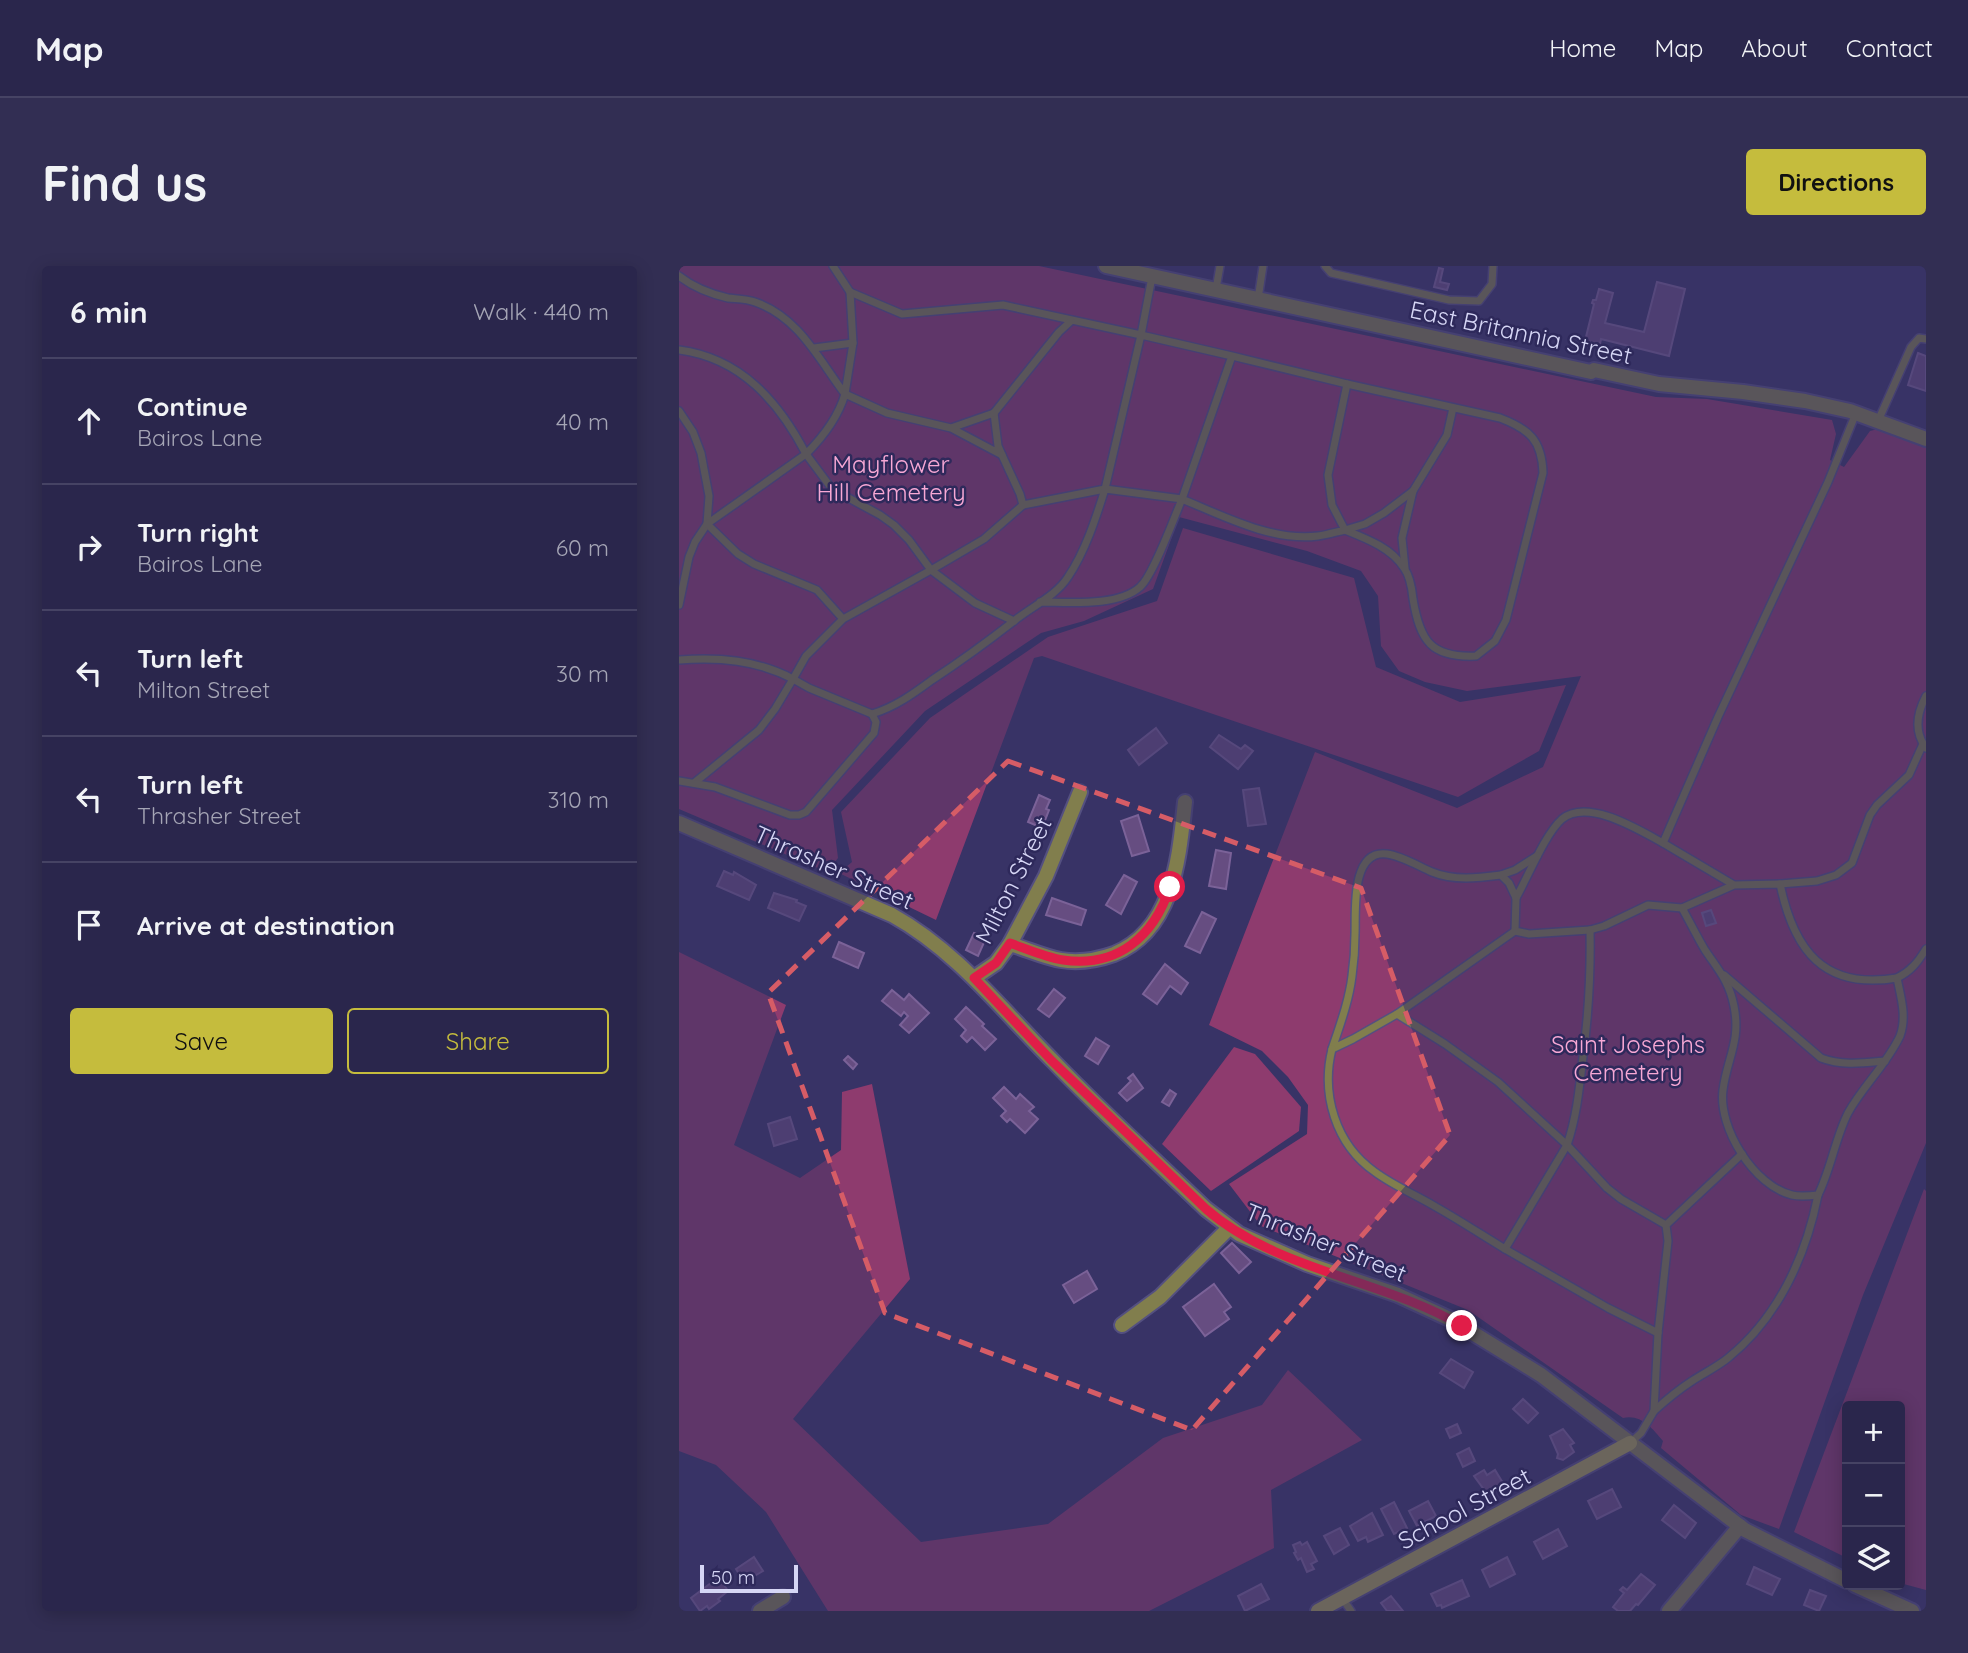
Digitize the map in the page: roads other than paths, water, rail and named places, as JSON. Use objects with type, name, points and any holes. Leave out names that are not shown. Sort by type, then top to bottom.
[{"type":"street","name":"East Britannia Street","points":[[1106,266],[1591,372],[1594,370],[1659,384],[1782,397],[1856,413],[1926,439]]},
{"type":"street","name":"Milton Street","points":[[974,978],[996,963],[1010,943],[1046,876],[1080,792]]},
{"type":"street","points":[[1010,943],[1059,959],[1088,961],[1119,952],[1142,937],[1160,914],[1170,887],[1180,846],[1185,802]]},
{"type":"street","name":"Thrasher Street","points":[[679,823],[892,915],[920,932],[974,978],[1052,1061],[1229,1228],[1307,1264],[1398,1295],[1450,1319],[1541,1376],[1757,1538],[1842,1579]]},
{"type":"street","points":[[1122,1325],[1160,1297],[1229,1228]]},
{"type":"street","name":"School Street","points":[[1318,1611],[1630,1443]]},
{"type":"street","points":[[1669,1611],[1739,1526]]},
{"type":"street","points":[[1866,1590],[1912,1611]]},
{"type":"street","points":[[760,1611],[783,1597]]},
{"type":"lane","points":[[679,605],[689,557],[707,524],[806,454],[834,421],[845,394],[853,343],[850,292],[833,266]]},
{"type":"lane","points":[[1216,290],[1220,266]]},
{"type":"lane","points":[[1258,300],[1263,266]]},
{"type":"lane","points":[[1325,266],[1331,273],[1449,300],[1479,301],[1492,284],[1493,266]]},
{"type":"lane","points":[[679,276],[693,286],[719,296],[762,305],[786,320],[814,348],[845,394],[887,413],[951,428],[1002,456]]},
{"type":"lane","points":[[679,660],[720,659],[747,662],[779,672],[809,688],[872,714],[890,709],[978,650],[1059,588],[1068,577],[1089,533],[1105,489],[1152,276]]},
{"type":"lane","points":[[850,292],[902,314],[1003,305],[1500,418],[1527,430],[1542,455],[1543,473],[1506,620],[1495,641],[1476,656],[1464,657],[1445,652],[1426,641],[1420,631],[1405,568],[1402,538],[1413,491],[1447,435],[1453,408]]},
{"type":"lane","points":[[951,428],[994,413],[1059,332],[1071,321]]},
{"type":"lane","points":[[1878,421],[1911,347],[1919,338],[1926,339]]},
{"type":"lane","points":[[814,348],[853,343]]},
{"type":"lane","points":[[679,350],[711,357],[755,383],[773,401],[792,427],[806,454],[832,489],[894,525],[931,570],[969,599],[1014,621]]},
{"type":"lane","points":[[1039,602],[1099,601],[1118,598],[1143,586],[1182,499],[1233,356]]},
{"type":"lane","points":[[1347,384],[1328,475],[1332,505],[1345,530],[1369,539],[1405,568]]},
{"type":"lane","points":[[679,411],[693,432],[701,453],[709,496],[707,524]]},
{"type":"lane","points":[[994,413],[998,446],[1023,505]]},
{"type":"lane","points":[[1663,843],[1718,717],[1828,482],[1856,413]]},
{"type":"lane","points":[[694,783],[759,730],[775,709],[806,656],[820,639],[843,619],[983,539],[1023,505],[1105,489],[1182,499],[1255,528],[1317,537],[1365,524],[1413,491]]},
{"type":"lane","points":[[707,524],[738,554],[754,564],[817,590],[843,619]]},
{"type":"lane","points":[[1332,1049],[1397,1014],[1515,931],[1529,934],[1590,930],[1649,905],[1682,908],[1734,885],[1817,881],[1836,875],[1852,863],[1870,815],[1909,775],[1924,746],[1919,736],[1918,715],[1926,696]]},
{"type":"lane","points":[[679,781],[733,792],[790,815],[799,815],[806,812],[874,733],[876,722],[872,714]]},
{"type":"lane","points":[[1515,931],[1516,898],[1561,820],[1570,814],[1584,812],[1607,816],[1663,843],[1734,885]]},
{"type":"lane","points":[[1539,855],[1515,870],[1478,878],[1448,877],[1385,854],[1376,855],[1368,861],[1354,893],[1353,974],[1328,1064],[1330,1104],[1344,1139],[1376,1173],[1608,1308],[1658,1333]]},
{"type":"lane","points":[[1501,875],[1509,883],[1516,898]]},
{"type":"lane","points":[[1780,884],[1784,902],[1800,941],[1818,962],[1849,979],[1871,981],[1897,978],[1917,964],[1926,948]]},
{"type":"lane","points":[[1682,908],[1705,950],[1724,974],[1821,1058],[1851,1064],[1885,1061]]},
{"type":"lane","points":[[1505,1249],[1567,1145],[1578,1101],[1590,1006],[1590,930]]},
{"type":"lane","points":[[1724,974],[1737,1021],[1734,1051],[1723,1089],[1723,1101],[1731,1134],[1751,1168],[1772,1186],[1790,1195],[1818,1195]]},
{"type":"lane","points":[[1630,1443],[1641,1433],[1654,1411],[1728,1357],[1759,1326],[1797,1265],[1812,1227],[1818,1195],[1828,1176],[1843,1125],[1849,1112],[1895,1047],[1904,1027],[1897,978]]},
{"type":"lane","points":[[1397,1014],[1498,1082],[1567,1145],[1607,1188],[1665,1225],[1668,1241],[1658,1333],[1654,1411]]},
{"type":"lane","points":[[1665,1225],[1742,1154]]},
{"type":"lane","points":[[1342,1598],[1351,1611]]},
{"type":"park label","name":"Mayflower Hill Cemetery","points":[[891,478]]},
{"type":"park label","name":"Saint Josephs Cemetery","points":[[1628,1058]]}]
